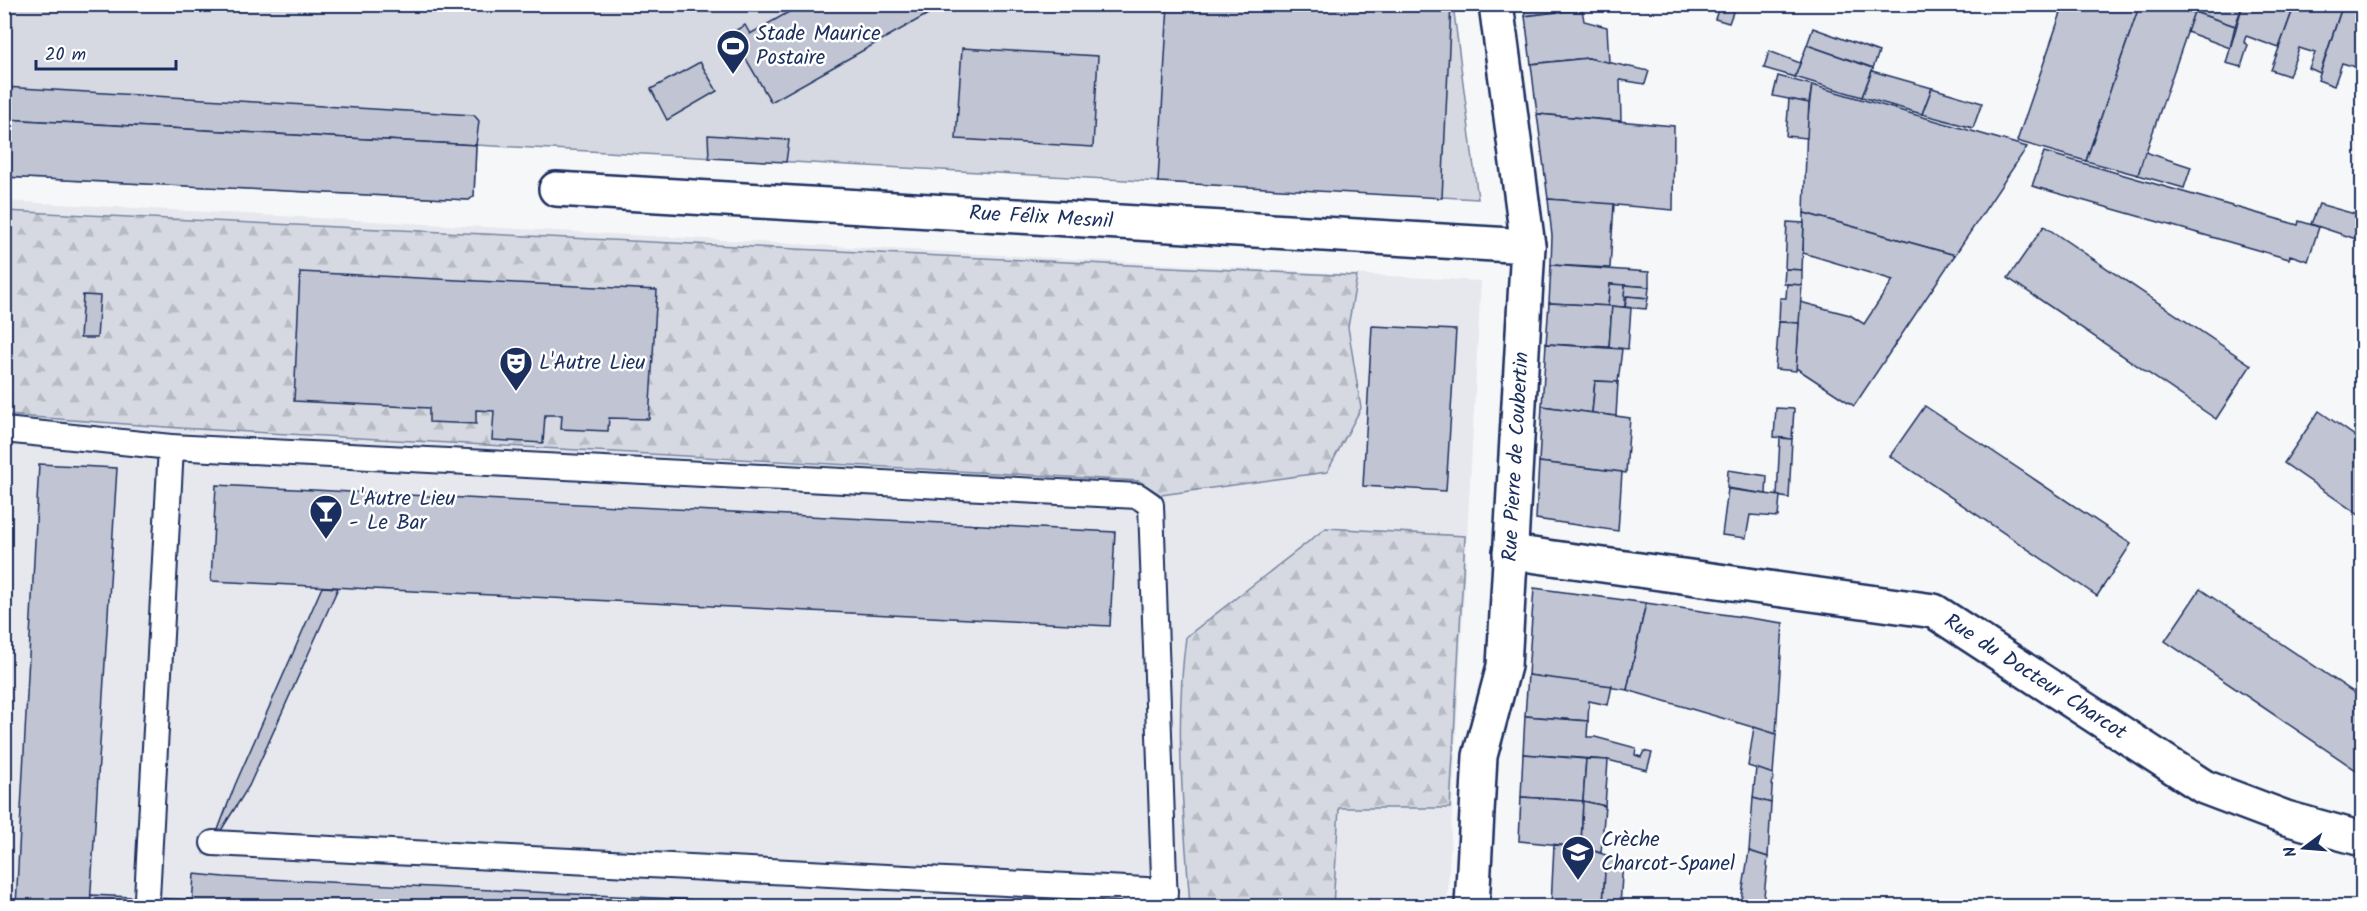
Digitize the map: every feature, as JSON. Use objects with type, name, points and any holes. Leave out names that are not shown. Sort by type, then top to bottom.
[{"type":"street","name":"Rue Pierre de Coubertin","points":[[1472,906],[1480,756],[1504,666],[1528,246],[1496,4]]},
{"type":"street","name":"Rue Félix Mesnil","points":[[556,189],[1528,246]]},
{"type":"street","name":"Rue du Docteur Charcot","points":[[1510,552],[1934,611],[2204,787],[2286,818],[2362,839]]},
{"type":"lane","points":[[4,430],[171,447],[1138,495],[1151,506],[1165,899],[213,843]]},
{"type":"lane","points":[[147,898],[171,447]]},
{"type":"shaded area","points":[[4,201],[1481,281],[1447,906],[5,906]]},
{"type":"green space","name":"Stade Maurice Postaire","points":[[4,5],[1453,5],[1478,199],[476,145],[474,196],[469,200],[5,177]]},
{"type":"green space","points":[[5,211],[1357,276],[1348,327],[1361,408],[1327,472],[1161,495],[1139,481],[179,428],[5,415]]},
{"type":"green space","points":[[1326,528],[1465,536],[1450,808],[1339,808],[1333,906],[1190,906],[1180,738],[1182,670],[1186,637]]},
{"type":"building","points":[[803,4],[946,4],[771,102],[731,33],[745,25],[750,34]]},
{"type":"building","points":[[1168,4],[1451,4],[1442,198],[1158,182]]},
{"type":"building","points":[[1524,4],[1582,4],[1582,9],[1525,16]]},
{"type":"building","points":[[1720,4],[1736,4],[1729,23],[1715,19]]},
{"type":"building","points":[[2064,4],[2140,4],[2086,161],[2017,141]]},
{"type":"building","points":[[2140,4],[2197,4],[2138,175],[2086,161]]},
{"type":"building","points":[[2197,4],[2243,4],[2235,26],[2194,12]]},
{"type":"building","points":[[2243,4],[2295,4],[2279,48],[2246,36],[2244,42],[2248,45],[2241,67],[2226,63]]},
{"type":"building","points":[[2295,4],[2343,4],[2320,73],[2309,68],[2315,53],[2299,48],[2289,76],[2271,70]]},
{"type":"building","points":[[2343,4],[2362,4],[2362,69],[2342,63],[2334,86],[2318,80]]},
{"type":"building","points":[[1582,9],[1584,21],[1607,27],[1609,63],[1588,58],[1531,64],[1525,16]]},
{"type":"building","points":[[2194,12],[2235,26],[2230,48],[2187,32]]},
{"type":"building","points":[[1813,28],[1879,52],[1873,68],[1807,45]]},
{"type":"building","points":[[1807,45],[1873,68],[1862,97],[1795,77]]},
{"type":"building","points":[[962,48],[1098,56],[1093,147],[956,139]]},
{"type":"building","points":[[1769,51],[1800,63],[1795,77],[1764,68]]},
{"type":"building","points":[[1588,58],[1649,71],[1645,84],[1620,80],[1621,121],[1537,114],[1531,64]]},
{"type":"building","points":[[700,62],[717,91],[667,120],[651,89]]},
{"type":"building","points":[[1872,71],[1932,88],[1922,114],[1862,97]]},
{"type":"building","points":[[1778,76],[1812,85],[1809,103],[1773,96]]},
{"type":"building","points":[[1812,85],[2027,147],[1955,255],[1804,213],[1807,123]]},
{"type":"building","points":[[4,87],[474,115],[479,121],[476,145],[4,119]]},
{"type":"building","points":[[1932,88],[1982,103],[1973,128],[1922,114]]},
{"type":"building","points":[[1789,99],[1809,103],[1807,138],[1786,136]]},
{"type":"building","points":[[1537,114],[1674,126],[1673,210],[1548,199]]},
{"type":"building","points":[[4,119],[476,145],[474,196],[469,200],[4,177]]},
{"type":"building","points":[[708,135],[789,140],[786,162],[709,158]]},
{"type":"building","points":[[2044,152],[2298,225],[2299,221],[2319,227],[2308,261],[2290,255],[2289,259],[2032,186]]},
{"type":"building","points":[[2145,152],[2191,167],[2184,188],[2138,175]]},
{"type":"building","points":[[1548,199],[1614,204],[1610,268],[1551,265],[1552,236]]},
{"type":"building","points":[[2319,204],[2362,216],[2356,239],[2311,224]]},
{"type":"building","points":[[1804,213],[1955,255],[1854,406],[1796,368],[1800,302],[1850,315],[1864,324],[1893,280],[1803,253]]},
{"type":"building","points":[[2362,215],[2362,241],[2356,239]]},
{"type":"building","points":[[1787,222],[1804,223],[1802,270],[1785,269]]},
{"type":"building","points":[[2044,226],[2251,365],[2216,419],[2008,278]]},
{"type":"building","points":[[1551,265],[1649,272],[1649,287],[1610,284],[1608,306],[1549,303]]},
{"type":"building","points":[[1785,269],[1802,270],[1802,285],[1784,284]]},
{"type":"building","points":[[300,272],[657,290],[649,419],[609,418],[608,431],[561,429],[562,415],[545,415],[543,443],[492,440],[494,411],[476,410],[476,424],[429,422],[429,408],[294,401]]},
{"type":"building","points":[[1610,284],[1625,285],[1625,307],[1608,306]]},
{"type":"building","points":[[1787,284],[1802,285],[1799,323],[1779,322],[1780,298],[1786,298]]},
{"type":"building","points":[[1625,285],[1649,287],[1648,298],[1624,296]]},
{"type":"building","points":[[83,295],[100,296],[97,338],[80,338]]},
{"type":"building","points":[[1627,296],[1648,298],[1646,309],[1625,307]]},
{"type":"building","points":[[1549,303],[1612,306],[1609,347],[1546,344]]},
{"type":"building","points":[[1612,306],[1631,308],[1628,349],[1609,347]]},
{"type":"building","points":[[1779,322],[1799,323],[1796,371],[1775,369]]},
{"type":"building","points":[[1372,326],[1456,330],[1446,491],[1363,486]]},
{"type":"building","points":[[1546,344],[1622,349],[1618,382],[1595,381],[1592,413],[1542,406]]},
{"type":"building","points":[[1595,381],[1618,382],[1616,416],[1592,413]]},
{"type":"building","points":[[1542,406],[1630,418],[1626,473],[1539,462]]},
{"type":"building","points":[[1925,406],[2131,544],[2097,596],[1890,456]]},
{"type":"building","points":[[1776,408],[1794,409],[1792,439],[1774,437]]},
{"type":"building","points":[[2319,411],[2362,441],[2362,517],[2284,463]]},
{"type":"building","points":[[1780,438],[1792,439],[1789,498],[1777,496]]},
{"type":"building","points":[[1539,462],[1622,472],[1618,531],[1536,519]]},
{"type":"building","points":[[39,464],[117,468],[90,906],[16,906]]},
{"type":"building","points":[[1728,470],[1767,476],[1766,494],[1727,488]]},
{"type":"building","points":[[216,485],[1115,532],[1110,626],[211,581]]},
{"type":"building","points":[[1728,489],[1780,496],[1778,517],[1750,515],[1746,538],[1722,535]]},
{"type":"building","points":[[322,587],[338,588],[249,786],[213,843],[235,785]]},
{"type":"building","points":[[1534,588],[1646,603],[1627,690],[1528,675]]},
{"type":"building","points":[[2200,589],[2362,698],[2362,774],[2165,641]]},
{"type":"building","points":[[1646,603],[1783,623],[1776,734],[1627,690]]},
{"type":"building","points":[[1528,675],[1612,686],[1608,705],[1589,701],[1588,721],[1525,716]]},
{"type":"building","points":[[1525,716],[1588,721],[1587,737],[1636,748],[1635,755],[1641,757],[1644,751],[1652,753],[1647,770],[1608,760],[1523,754]]},
{"type":"building","points":[[1754,727],[1776,734],[1773,774],[1748,766]]},
{"type":"building","points":[[1523,754],[1586,759],[1583,801],[1521,797]]},
{"type":"building","points":[[1586,759],[1608,760],[1605,806],[1583,801]]},
{"type":"building","points":[[1756,768],[1773,774],[1771,803],[1753,798]]},
{"type":"building","points":[[1521,797],[1583,801],[1581,847],[1519,841]]},
{"type":"building","points":[[1753,798],[1771,803],[1768,857],[1749,851]]},
{"type":"building","points":[[1583,801],[1605,806],[1601,853],[1581,847]]},
{"type":"building","name":"Crèche Charcot-Spanel","points":[[1554,845],[1581,847],[1606,855],[1603,906],[1551,906]]},
{"type":"building","points":[[1749,851],[1768,857],[1763,906],[1755,906],[1741,900]]},
{"type":"building","points":[[1606,855],[1623,861],[1620,906],[1603,906]]},
{"type":"building","points":[[194,874],[224,877],[822,906],[192,906]]},
{"type":"building","points":[[91,895],[193,900],[192,906],[90,906]]},
{"type":"place","name":"Stade Maurice Postaire","points":[[733,75]]},
{"type":"place","name":"L'Autre Lieu","points":[[516,392]]},
{"type":"place","name":"L'Autre Lieu - Le Bar","points":[[326,540]]},
{"type":"place","name":"Crèche Charcot-Spanel","points":[[1578,881]]}]
